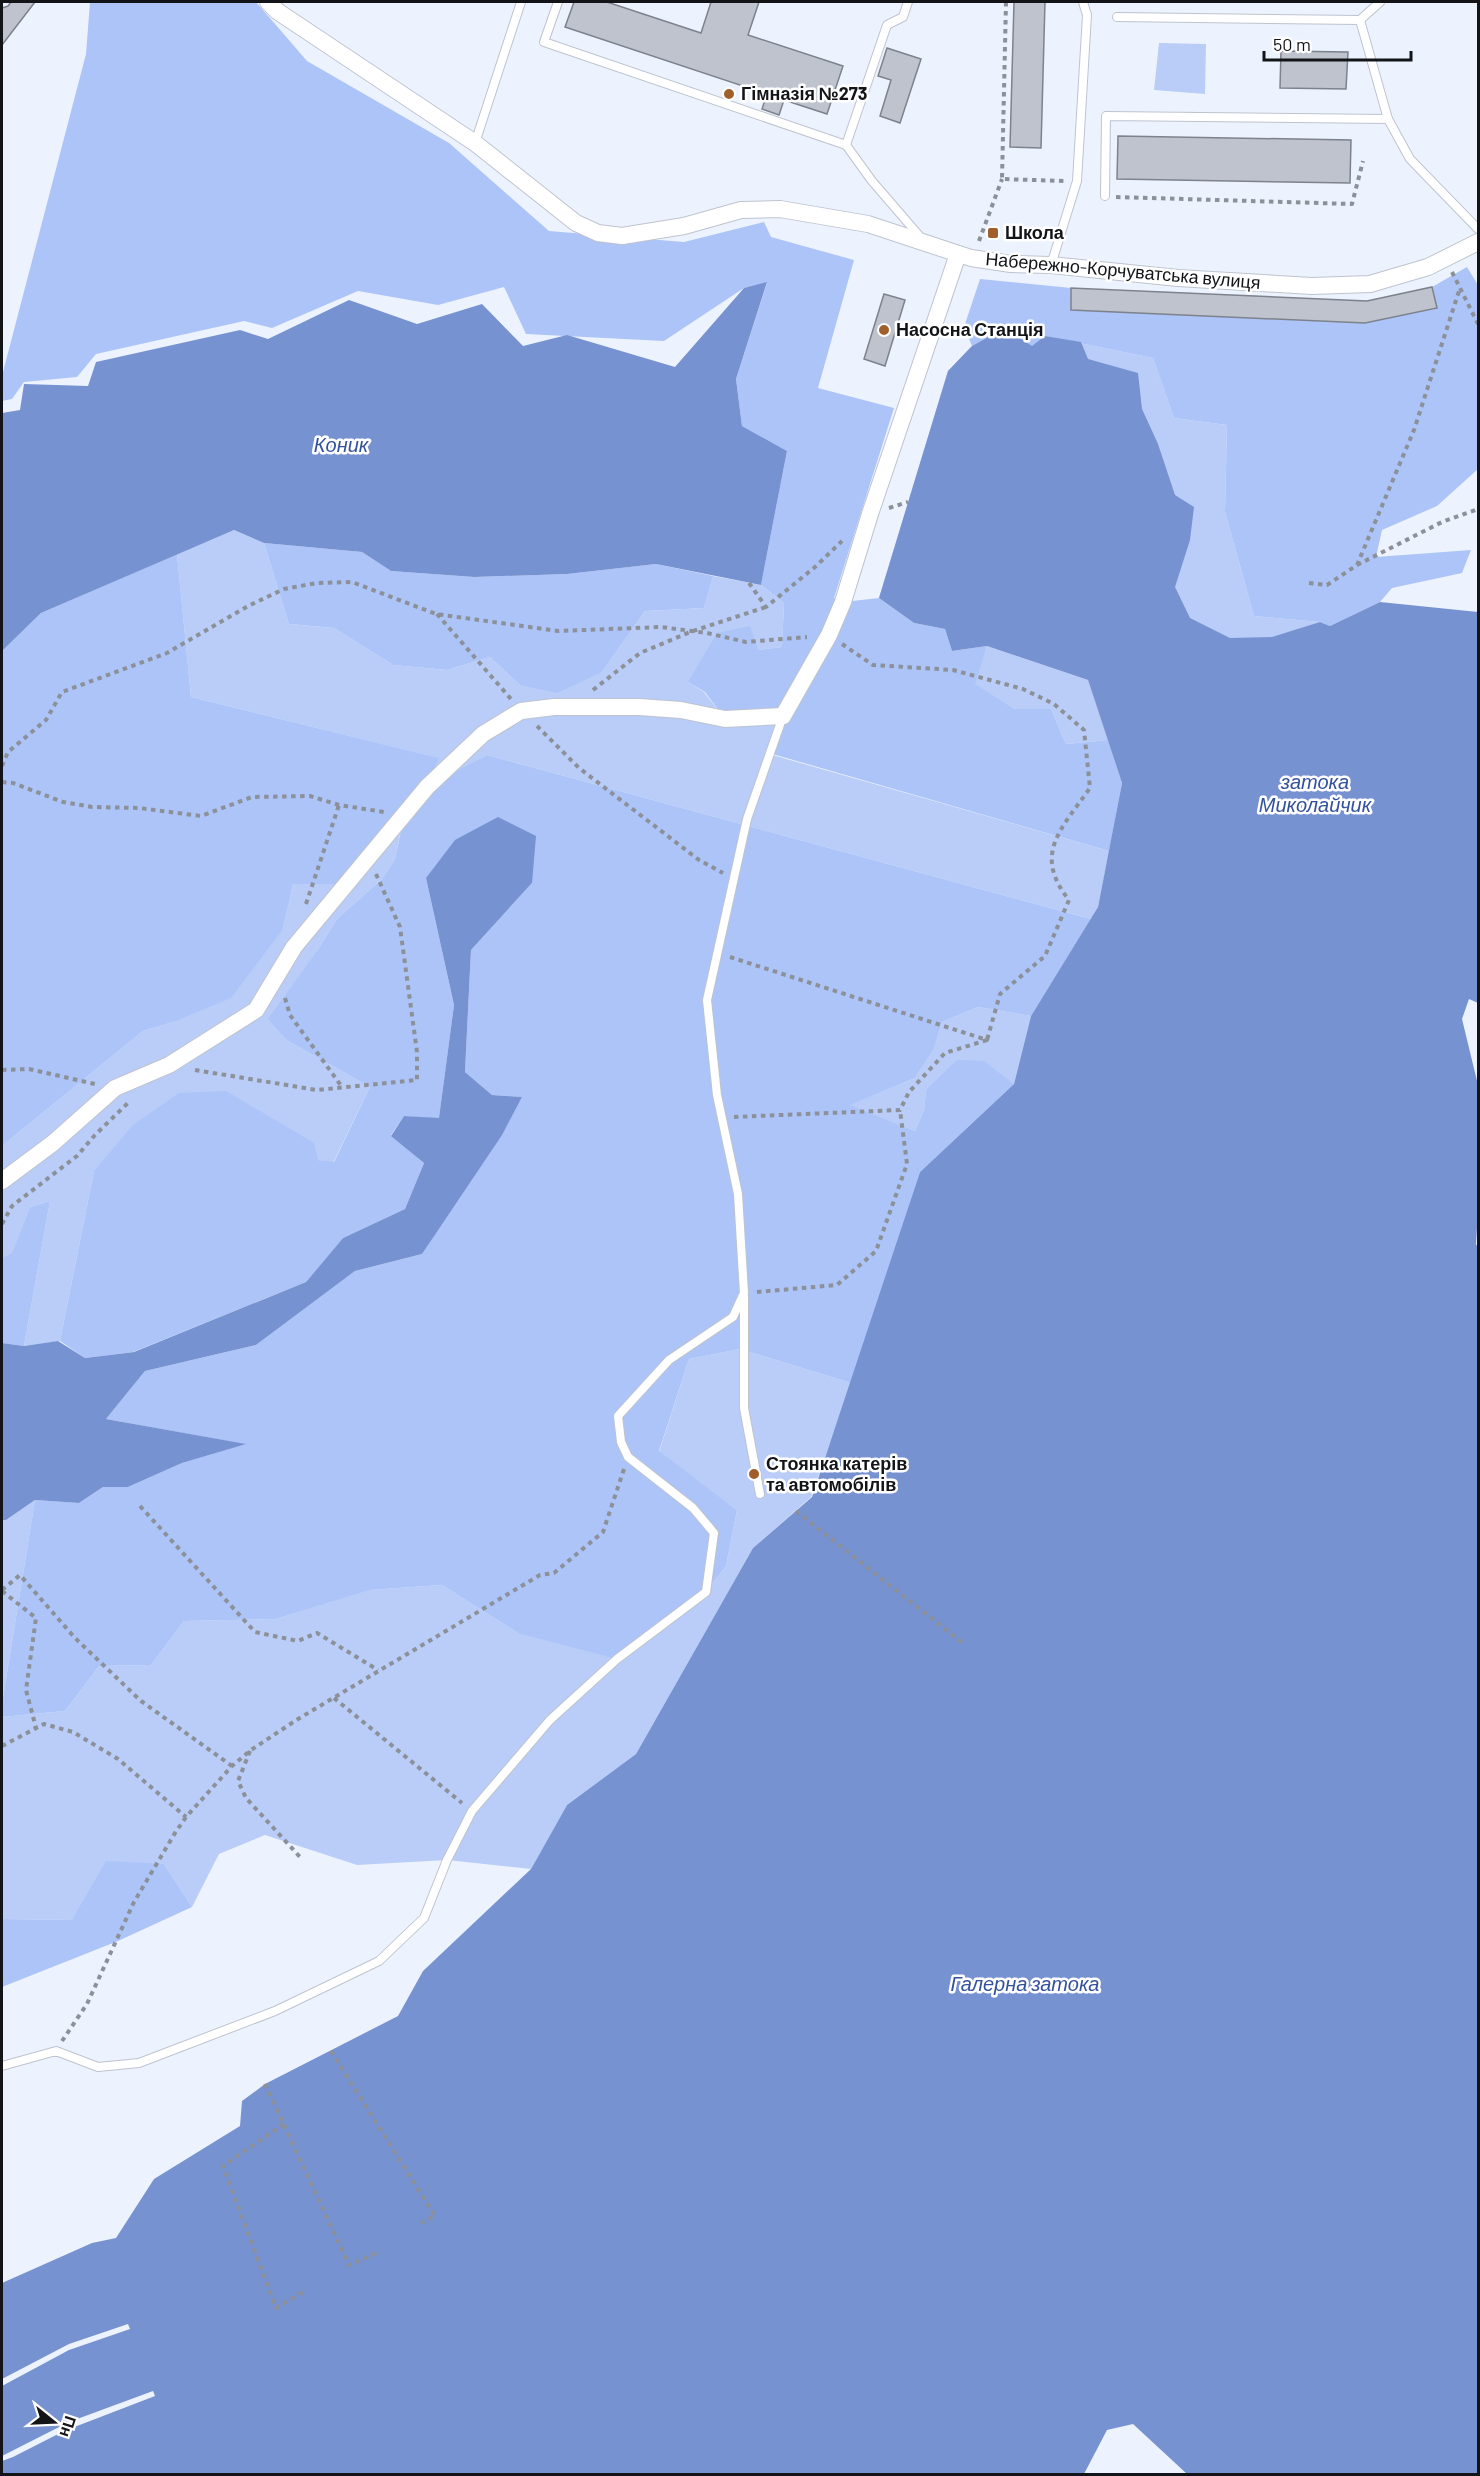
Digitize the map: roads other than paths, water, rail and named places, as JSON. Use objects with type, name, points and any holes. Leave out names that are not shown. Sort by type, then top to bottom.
[{"type":"street","name":"Набережно-Корчуватська вулиця","points":[[268,2],[277,11],[475,143],[576,223],[598,232],[622,236],[684,226],[741,210],[780,209],[868,224],[958,254],[1011,264],[1051,265],[1178,278],[1312,286],[1370,284],[1428,267],[1479,242]]},
{"type":"street","points":[[2,1181],[53,1143],[115,1088],[169,1065],[256,1010],[294,947],[427,787],[483,734],[521,711],[639,707],[681,710],[725,719],[783,716],[829,635],[843,602],[870,514],[958,254]]},
{"type":"lane","points":[[475,143],[521,2]]},
{"type":"lane","points":[[558,2],[544,42],[846,145],[872,181],[924,241]]},
{"type":"lane","points":[[846,145],[887,25],[903,17],[908,2]]},
{"type":"lane","points":[[1051,265],[1077,181],[1087,15],[1083,2]]},
{"type":"lane","points":[[1117,17],[1360,20],[1380,2]]},
{"type":"lane","points":[[1360,20],[1388,119],[1410,159],[1479,229]]},
{"type":"lane","points":[[1105,196],[1106,117],[1388,119]]},
{"type":"lane","points":[[760,1494],[744,1408],[744,1293],[738,1194],[717,1095],[707,1000],[747,819],[783,716]]},
{"type":"lane","points":[[2,2066],[56,2051],[98,2067],[139,2063],[275,2011],[379,1961],[424,1918],[447,1860],[472,1811],[550,1720],[617,1659],[706,1592],[714,1533],[693,1508],[628,1457],[621,1442],[618,1416],[669,1360],[733,1317],[744,1293]]},
{"type":"water","name":"Коник","points":[[767,282],[736,379],[742,426],[787,451],[761,585],[656,564],[567,574],[474,577],[391,571],[362,552],[264,543],[234,530],[41,613],[2,651],[2,413],[20,410],[24,384],[88,386],[96,362],[240,330],[268,339],[349,300],[417,324],[482,304],[523,346],[567,335],[675,367],[744,288]]},
{"type":"water","name":"Галерна затока","points":[[1004,328],[1032,346],[1045,336],[1081,342],[1088,359],[1138,373],[1142,409],[1158,444],[1175,495],[1194,507],[1190,540],[1175,587],[1190,618],[1230,638],[1272,637],[1320,622],[1330,626],[1380,602],[1478,612],[1478,1003],[1469,999],[1462,1019],[1478,1085],[1476,1244],[1478,1248],[1478,2474],[1187,2474],[1133,2424],[1107,2430],[1084,2474],[2,2474],[2,2283],[92,2243],[116,2238],[154,2179],[240,2126],[242,2101],[265,2084],[398,2016],[423,1971],[531,1869],[567,1805],[636,1754],[753,1548],[812,1497],[920,1172],[1014,1084],[1031,1016],[1098,907],[1122,783],[1088,680],[987,646],[952,651],[945,629],[914,623],[879,598],[948,371],[972,346]]},
{"type":"water","points":[[498,817],[536,836],[532,883],[471,950],[465,1072],[492,1095],[522,1097],[502,1135],[422,1254],[355,1271],[256,1345],[145,1371],[106,1419],[246,1444],[182,1463],[128,1487],[103,1487],[79,1503],[35,1500],[6,1520],[2,1520],[2,1343],[24,1346],[58,1341],[85,1358],[134,1352],[306,1282],[343,1238],[405,1209],[424,1163],[391,1136],[404,1116],[439,1118],[454,1005],[426,878],[455,840]]},
{"type":"place","name":"Гімназія №273","points":[[729,94]]},
{"type":"place","name":"Школа","points":[[993,233]]},
{"type":"place","name":"Насосна Станція","points":[[884,330]]},
{"type":"place","name":"Стоянка катерів та автомобілів","points":[[754,1474]]},
{"type":"water label","name":"затока Миколайчик","points":[[1315,794]]}]
